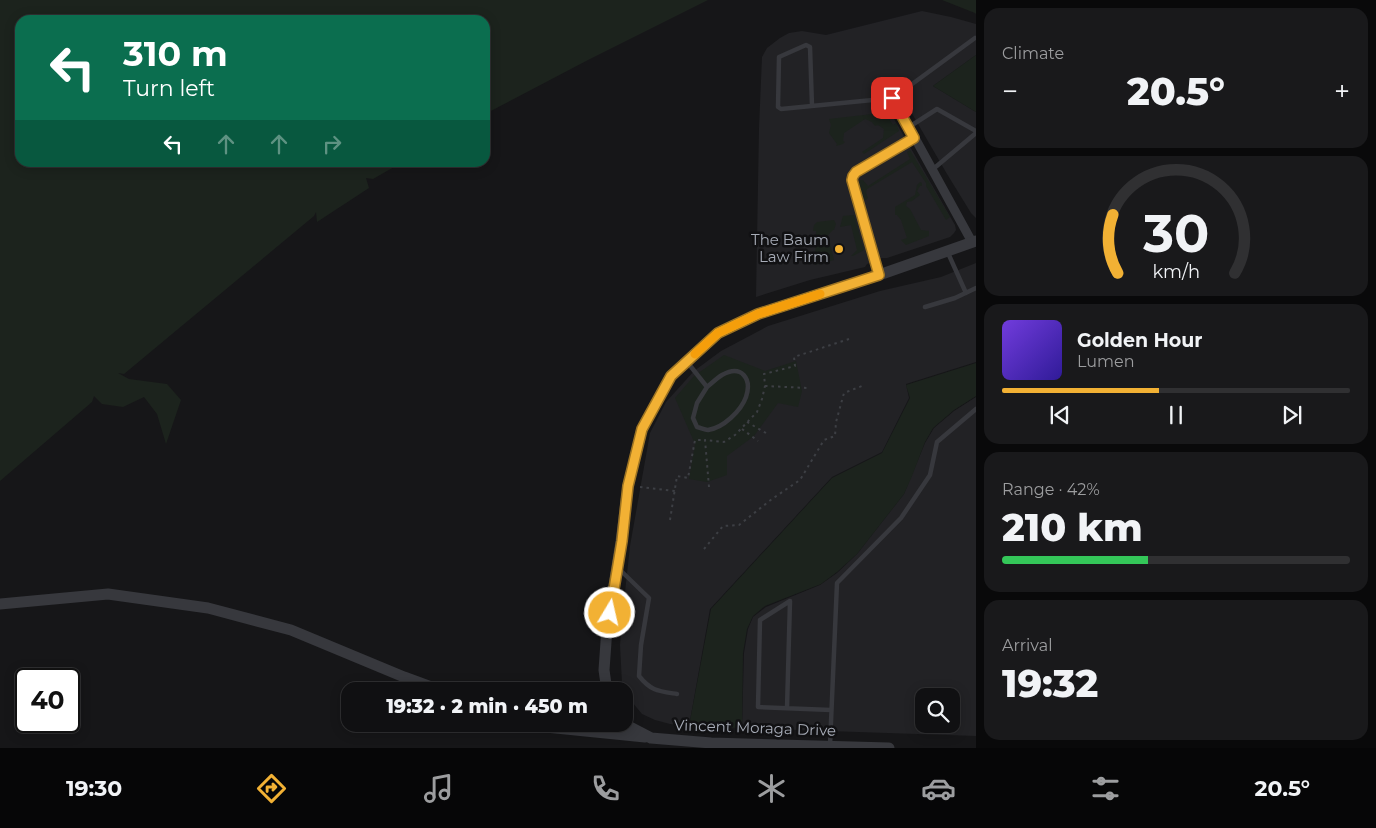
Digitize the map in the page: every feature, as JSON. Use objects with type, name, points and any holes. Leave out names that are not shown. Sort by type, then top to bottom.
[{"type":"street","points":[[606,682],[604,670],[606,637],[628,486],[642,429],[671,376],[718,333],[758,314],[974,242],[892,98]]},
{"type":"street","points":[[0,604],[108,594],[208,608],[291,630],[418,682]]},
{"type":"street","name":"Vincent Moraga Drive","points":[[633,728],[652,738],[711,743],[889,748]]},
{"type":"street","points":[[594,732],[652,738]]},
{"type":"lane","points":[[812,106],[810,47],[806,45],[779,57],[778,107],[781,109],[812,106],[892,98],[975,38]]},
{"type":"lane","points":[[909,127],[937,109],[976,132],[932,170]]},
{"type":"lane","points":[[879,275],[852,180],[853,176],[856,172],[914,138]]},
{"type":"lane","points":[[947,251],[966,293]]},
{"type":"lane","points":[[925,307],[976,288]]},
{"type":"lane","points":[[687,362],[707,387]]},
{"type":"lane","points":[[732,371],[740,371],[746,376],[748,387],[745,398],[733,417],[718,427],[707,430],[697,427],[693,418],[697,403],[707,387],[722,375],[732,371]]},
{"type":"lane","points":[[830,746],[837,583],[901,518],[930,475],[937,442],[976,409]]},
{"type":"lane","points":[[617,566],[649,598],[641,645],[639,676],[646,686],[677,694]]},
{"type":"lane","points":[[787,708],[790,601],[760,620],[758,707],[831,710]]},
{"type":"path","points":[[670,520],[677,476],[688,478],[695,440],[724,442],[735,435],[756,412],[762,400],[765,386],[764,374],[795,366],[794,357],[849,339]]},
{"type":"path","points":[[765,386],[807,388]]},
{"type":"path","points":[[704,548],[723,526],[739,525],[800,480],[824,440],[835,436],[836,422],[844,393],[862,386]]},
{"type":"path","points":[[747,422],[766,433]]},
{"type":"path","points":[[741,428],[758,441]]},
{"type":"path","points":[[705,440],[709,486]]},
{"type":"path","points":[[628,486],[675,491]]},
{"type":"shaded area","points":[[0,0],[708,0],[490,111],[490,15],[15,15],[15,167],[394,167],[373,179],[366,178],[369,188],[317,222],[316,212],[314,216],[124,374],[118,373],[129,379],[167,384],[181,400],[166,444],[157,414],[144,397],[123,407],[102,404],[94,396],[92,402],[0,481]]},
{"type":"shaded area","points":[[942,0],[976,0],[976,14],[975,13]]},
{"type":"shaded area","points":[[922,11],[976,24],[976,55],[933,86],[976,112],[976,218],[947,174],[907,105],[890,112],[955,225],[956,230],[954,233],[950,237],[882,258],[867,264],[865,267],[810,280],[756,297],[762,57],[767,48],[789,33],[802,31],[826,35]]},
{"type":"shaded area","points":[[976,55],[976,112],[933,86]]},
{"type":"shaded area","points":[[890,112],[891,114],[888,117],[893,125],[896,123],[899,131],[864,154],[862,152],[883,138],[884,129],[878,125],[875,126],[872,122],[865,119],[844,133],[843,141],[845,142],[836,146],[837,144],[829,133],[831,125],[829,119]]},
{"type":"shaded area","points":[[910,150],[950,217],[946,220],[912,162],[867,189],[868,198],[866,200],[863,199],[859,184],[860,180],[863,180],[868,186],[910,159],[907,152]]},
{"type":"shaded area","points":[[920,182],[922,186],[917,191],[920,195],[907,202],[906,206],[910,209],[921,230],[929,231],[929,236],[906,245],[901,240],[907,238],[901,220],[895,215],[895,207],[915,195],[917,185]]},
{"type":"shaded area","points":[[854,215],[864,250],[851,256],[857,250],[851,225],[840,227],[843,216]]},
{"type":"shaded area","points":[[834,220],[836,224],[834,230],[828,235],[834,260],[815,265],[816,231],[813,231],[814,225],[817,222]]},
{"type":"shaded area","points":[[976,263],[976,362],[906,384],[909,398],[882,452],[832,477],[710,609],[689,726],[670,724],[642,714],[633,703],[633,682],[622,682],[620,645],[630,546],[650,433],[666,402],[694,371],[721,351],[768,326],[880,291],[941,277]]},
{"type":"shaded area","points":[[724,355],[765,371],[796,361],[802,391],[798,407],[778,403],[754,436],[727,456],[727,475],[707,482],[689,479],[695,444],[675,398],[694,376]]},
{"type":"shaded area","points":[[976,363],[976,396],[954,410],[933,428],[925,442],[904,494],[857,554],[821,584],[765,606],[753,616],[747,629],[743,653],[742,728],[689,726],[711,609],[832,478],[882,453],[910,398],[906,385]]},
{"type":"shaded area","points":[[976,397],[976,736],[742,728],[744,653],[748,629],[753,617],[766,607],[820,585],[837,573],[857,554],[904,494],[925,443],[934,428],[954,411]]},
{"type":"slow traffic","points":[[695,354],[718,333],[758,314],[820,294]]},
{"type":"place","name":"The Baum Law Firm","points":[[839,249]]},
{"type":"route","points":[[610,613],[622,541],[628,486],[642,429],[671,376],[718,333],[758,314],[879,275],[852,180],[854,173],[914,138],[892,98]]}]
